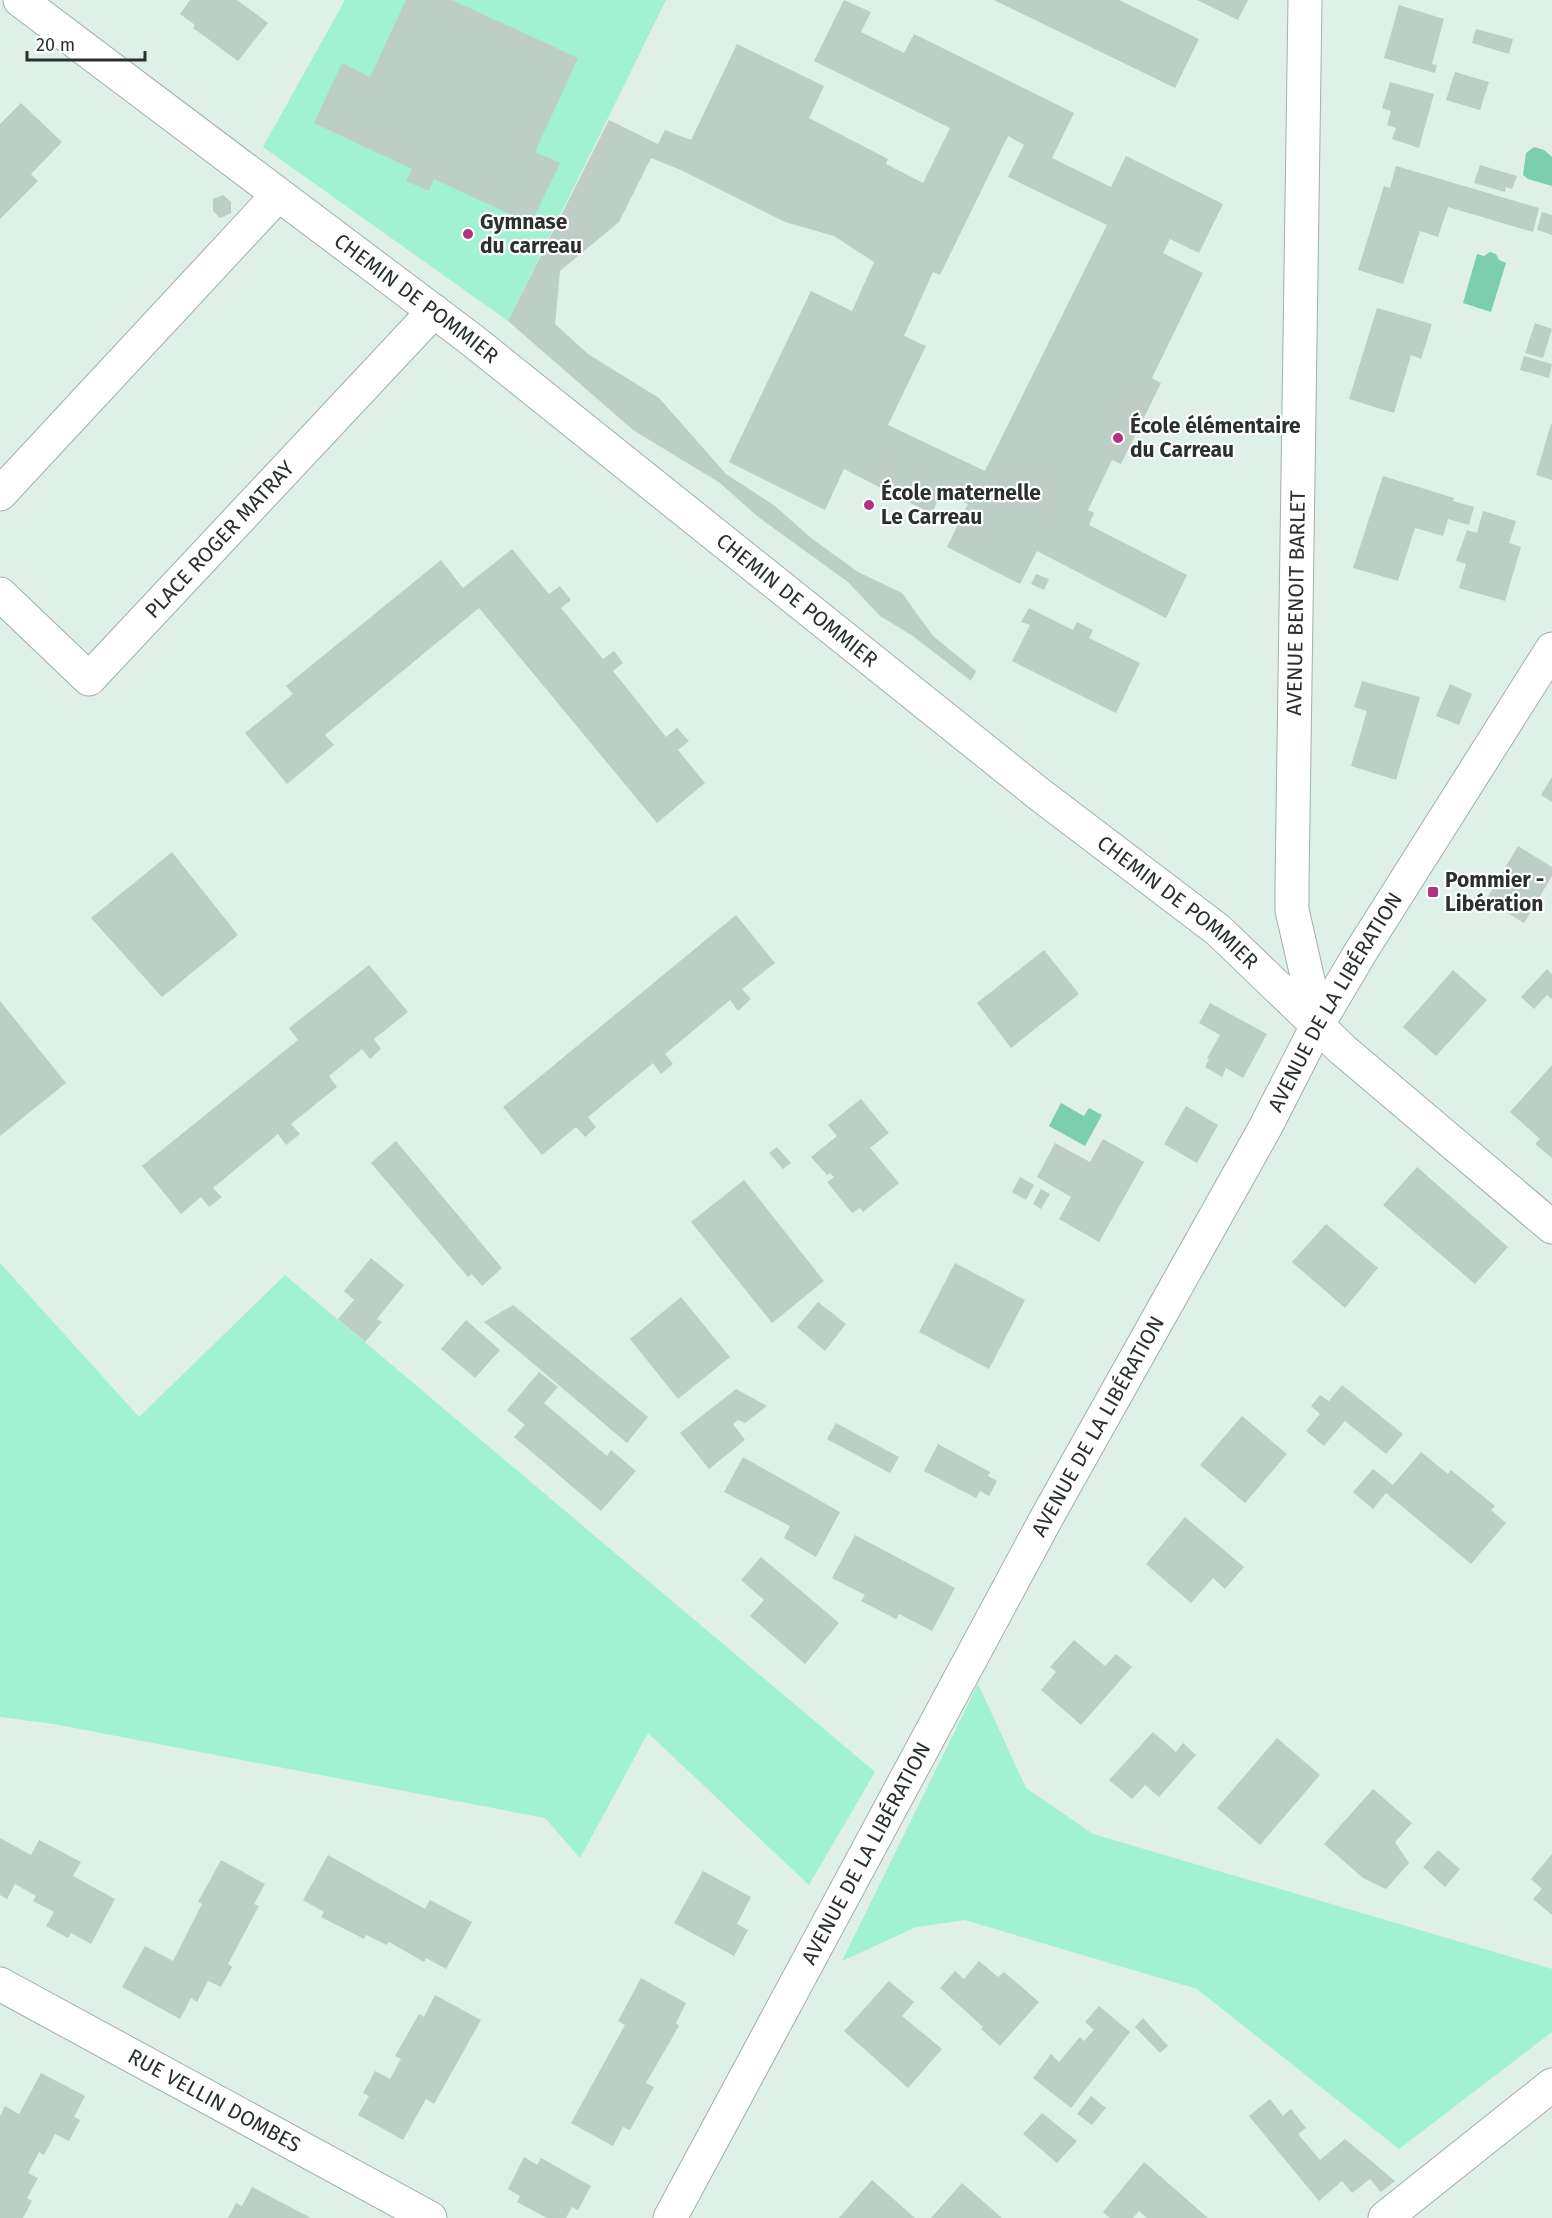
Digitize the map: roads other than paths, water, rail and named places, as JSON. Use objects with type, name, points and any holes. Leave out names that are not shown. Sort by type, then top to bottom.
[{"type":"street","name":"CHEMIN DE POMMIER","points":[[20,0],[277,196],[434,311],[1039,794],[1218,930],[1343,1050],[1552,1227]]},
{"type":"street","name":"AVENUE BENOIT BARLET","points":[[1305,0],[1292,910],[1318,1024]]},
{"type":"street","points":[[0,494],[277,196]]},
{"type":"street","name":"PLACE ROGER MATRAY","points":[[0,594],[89,679],[434,311]]},
{"type":"street","name":"AVENUE DE LA LIBÉRATION","points":[[670,2218],[1047,1518],[1265,1128],[1318,1024],[1345,976],[1552,649]]},
{"type":"street","name":"RUE VELLIN DOMBES","points":[[0,1984],[430,2218]]},
{"type":"street","points":[[1399,2215],[1552,2085]]},
{"type":"place","name":"Gymnase du carreau","points":[[468,234]]},
{"type":"place","name":"École élémentaire du Carreau","points":[[1118,438]]},
{"type":"place","name":"École maternelle Le Carreau","points":[[869,505]]},
{"type":"place","name":"Pommier - Libération","points":[[1433,892]]}]
